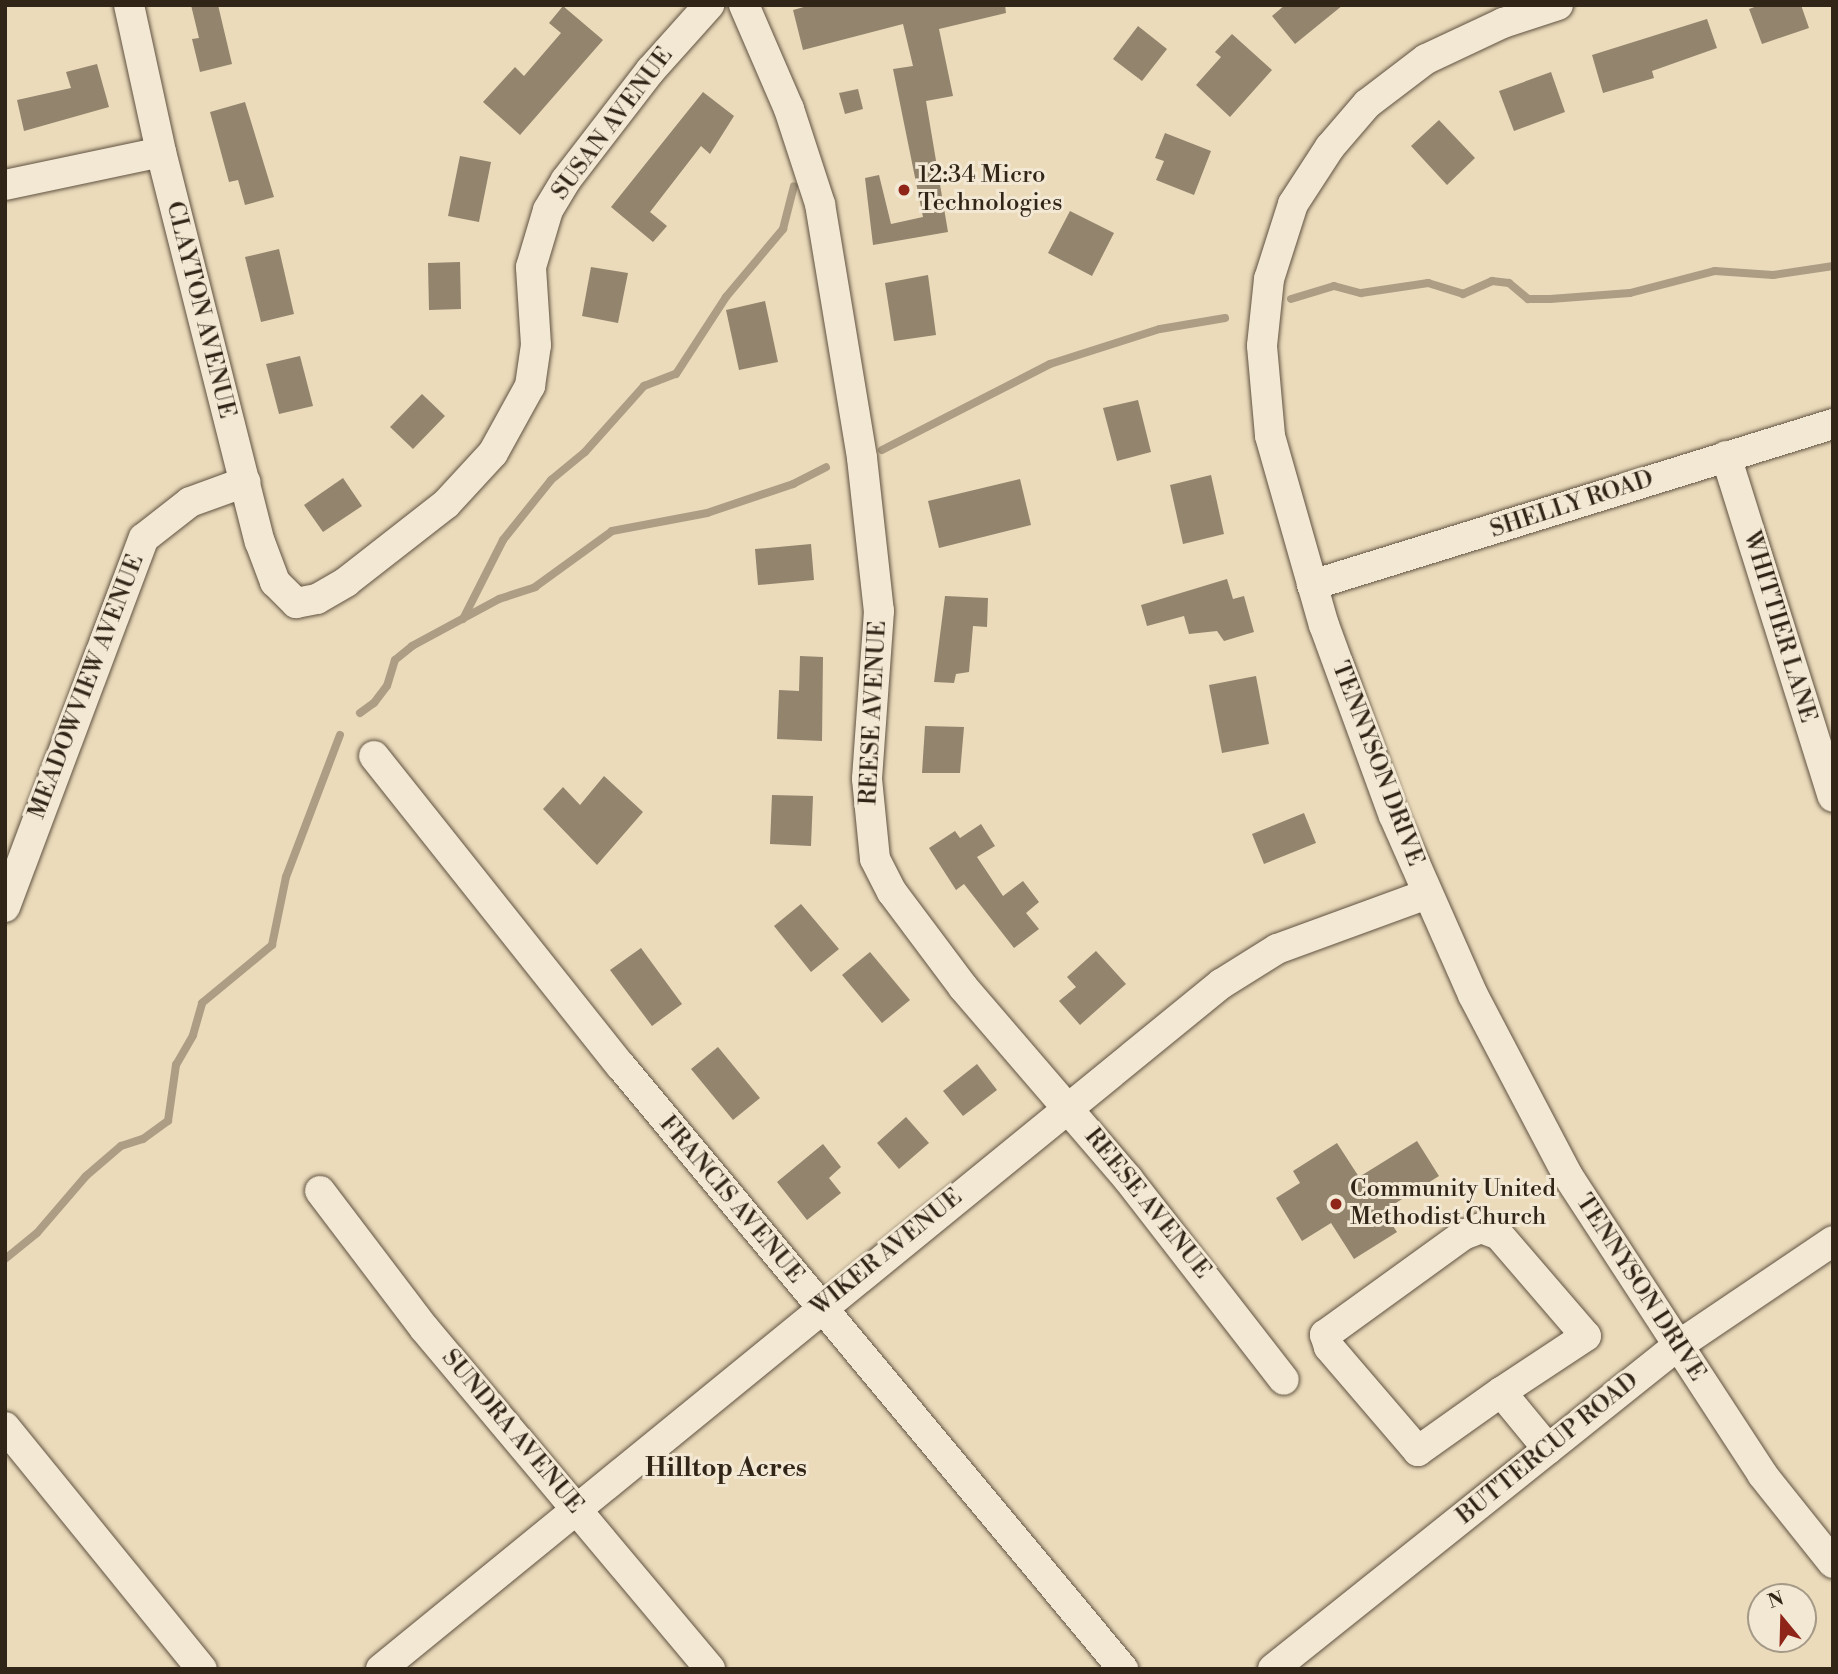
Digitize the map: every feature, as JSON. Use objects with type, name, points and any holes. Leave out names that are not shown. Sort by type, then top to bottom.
[{"type":"street","name":"CLAYTON AVENUE","points":[[129,5],[161,152],[245,482],[275,582],[296,603]]},
{"type":"street","name":"SUSAN AVENUE","points":[[296,603],[317,599],[346,582],[446,505],[493,453],[530,386],[536,345],[531,267],[548,210],[650,71],[709,5]]},
{"type":"street","name":"REESE AVENUE","points":[[744,5],[789,109],[820,204],[862,458],[879,611],[867,779],[872,848],[903,908],[972,997],[1069,1108],[1284,1380]]},
{"type":"street","name":"TENNYSON DRIVE","points":[[1558,5],[1449,46],[1387,87],[1330,147],[1293,204],[1269,279],[1262,346],[1264,397],[1283,490],[1312,584],[1427,894],[1473,995],[1568,1176],[1676,1347],[1762,1474],[1833,1563]]},
{"type":"street","points":[[5,185],[161,152]]},
{"type":"street","name":"SHELLY ROAD","points":[[1312,584],[1833,424]]},
{"type":"street","name":"WHITTIER LANE","points":[[1726,456],[1833,797]]},
{"type":"street","name":"MEADOWVIEW AVENUE","points":[[5,907],[122,585],[144,538],[190,502],[245,482]]},
{"type":"street","name":"FRANCIS AVENUE","points":[[374,756],[561,992],[1123,1669]]},
{"type":"street","name":"WIKER AVENUE","points":[[381,1669],[820,1307],[1260,958],[1327,927],[1427,894]]},
{"type":"street","name":"SUNDRA AVENUE","points":[[320,1191],[424,1328],[710,1669]]},
{"type":"street","points":[[1481,1228],[1499,1235],[1586,1336],[1501,1392],[1418,1451],[1329,1347],[1325,1335],[1443,1248],[1481,1228]]},
{"type":"street","name":"BUTTERCUP ROAD","points":[[1281,1667],[1676,1347],[1833,1241]]},
{"type":"street","points":[[1501,1392],[1548,1449]]},
{"type":"street","points":[[5,1427],[202,1669]]},
{"type":"building","points":[[191,5],[218,5],[232,64],[200,72],[192,39],[199,38]]},
{"type":"building","points":[[811,5],[1005,5],[1006,13],[939,29],[953,96],[926,101],[948,232],[873,245],[865,178],[879,175],[891,224],[923,217],[893,69],[913,66],[903,24],[803,50],[793,10]]},
{"type":"building","points":[[1285,5],[1343,5],[1295,44],[1272,16]]},
{"type":"building","points":[[1760,5],[1801,5],[1809,28],[1762,44],[1749,9]]},
{"type":"building","points":[[563,6],[603,40],[520,135],[483,102],[515,67],[524,76],[561,33],[549,23]]},
{"type":"building","points":[[1707,19],[1717,48],[1652,71],[1654,78],[1603,93],[1592,55]]},
{"type":"building","points":[[1138,26],[1167,49],[1142,81],[1113,59]]},
{"type":"building","points":[[1232,34],[1272,70],[1230,117],[1196,85],[1221,57],[1215,52]]},
{"type":"building","points":[[97,64],[109,107],[24,131],[17,100],[71,88],[66,72]]},
{"type":"building","points":[[1551,72],[1565,112],[1514,131],[1499,91]]},
{"type":"building","points":[[858,89],[863,109],[845,114],[839,93]]},
{"type":"building","points":[[703,92],[734,116],[710,154],[701,146],[650,212],[667,226],[653,242],[611,207]]},
{"type":"building","points":[[245,102],[274,197],[245,205],[238,180],[229,182],[210,112]]},
{"type":"building","points":[[1439,120],[1475,158],[1447,185],[1411,146]]},
{"type":"building","points":[[1165,133],[1211,151],[1194,195],[1156,180],[1164,161],[1155,158]]},
{"type":"building","points":[[460,156],[491,162],[479,222],[448,216]]},
{"type":"building","points":[[1070,211],[1114,233],[1092,276],[1048,253]]},
{"type":"building","points":[[279,249],[294,314],[261,322],[245,257]]},
{"type":"building","points":[[460,262],[461,309],[429,310],[428,263]]},
{"type":"building","points":[[591,267],[628,273],[618,323],[582,316]]},
{"type":"building","points":[[928,275],[936,335],[894,341],[885,283]]},
{"type":"building","points":[[765,301],[778,362],[739,370],[726,310]]},
{"type":"building","points":[[300,356],[313,406],[279,414],[266,364]]},
{"type":"building","points":[[422,394],[445,416],[413,449],[390,427]]},
{"type":"building","points":[[1138,400],[1151,452],[1117,461],[1103,408]]},
{"type":"building","points":[[1211,475],[1224,534],[1183,544],[1170,485]]},
{"type":"building","points":[[343,478],[362,506],[323,532],[304,505]]},
{"type":"building","points":[[1020,479],[1031,525],[939,548],[928,501]]},
{"type":"building","points":[[811,544],[814,580],[758,585],[755,549]]},
{"type":"building","points":[[1227,579],[1233,599],[1244,596],[1254,632],[1224,641],[1217,631],[1189,634],[1184,616],[1147,626],[1141,605]]},
{"type":"building","points":[[945,596],[988,598],[987,627],[973,626],[969,672],[956,674],[954,683],[934,682]]},
{"type":"building","points":[[800,656],[823,657],[822,741],[777,739],[779,690],[799,691]]},
{"type":"building","points":[[1256,676],[1269,744],[1222,753],[1209,685]]},
{"type":"building","points":[[925,726],[964,727],[960,773],[922,773]]},
{"type":"building","points":[[604,776],[643,812],[597,865],[543,809],[563,787],[580,805]]},
{"type":"building","points":[[772,795],[813,796],[811,846],[770,844]]},
{"type":"building","points":[[1304,813],[1316,843],[1264,864],[1252,834]]},
{"type":"building","points":[[981,824],[995,846],[977,857],[1003,896],[1023,881],[1039,902],[1026,913],[1039,929],[1014,948],[964,884],[956,890],[929,848],[955,831],[960,838]]},
{"type":"building","points":[[801,904],[839,949],[811,972],[774,926]]},
{"type":"building","points":[[641,948],[682,1004],[652,1026],[610,970]]},
{"type":"building","points":[[1096,951],[1126,984],[1080,1025],[1059,1001],[1076,987],[1067,977]]},
{"type":"building","points":[[870,952],[910,1000],[882,1023],[842,975]]},
{"type":"building","points":[[718,1047],[760,1098],[733,1120],[691,1069]]},
{"type":"building","points":[[977,1064],[997,1090],[963,1116],[943,1091]]},
{"type":"building","points":[[906,1117],[929,1143],[899,1169],[877,1143]]},
{"type":"building","name":"Community United Methodist Church","points":[[1417,1141],[1439,1176],[1383,1211],[1397,1232],[1354,1259],[1331,1223],[1302,1241],[1276,1198],[1300,1183],[1293,1171],[1337,1143],[1359,1177]]},
{"type":"building","points":[[823,1144],[841,1167],[829,1178],[841,1193],[807,1220],[777,1182]]},
{"type":"waterway","points":[[463,619],[503,540],[551,480],[585,452],[644,386],[676,374],[726,297],[783,229],[794,186]]},
{"type":"waterway","points":[[1291,299],[1334,286],[1361,293],[1428,283],[1463,294],[1492,281],[1509,283],[1528,299],[1550,299],[1630,293],[1715,271],[1773,275],[1833,266]]},
{"type":"waterway","points":[[882,450],[1050,364],[1160,329],[1225,318]]},
{"type":"waterway","points":[[360,713],[374,703],[387,686],[395,660],[412,646],[499,599],[535,587],[612,531],[707,513],[793,484],[826,467]]},
{"type":"waterway","points":[[5,1259],[37,1233],[86,1176],[121,1146],[143,1139],[168,1121],[176,1065],[193,1035],[202,1003],[272,945],[286,877],[340,735]]},
{"type":"place","name":"12:34 Micro Technologies","points":[[904,190]]},
{"type":"place","name":"Community United Methodist Church","points":[[1336,1204]]},
{"type":"district","name":"Hilltop Acres","points":[[726,1469]]}]
